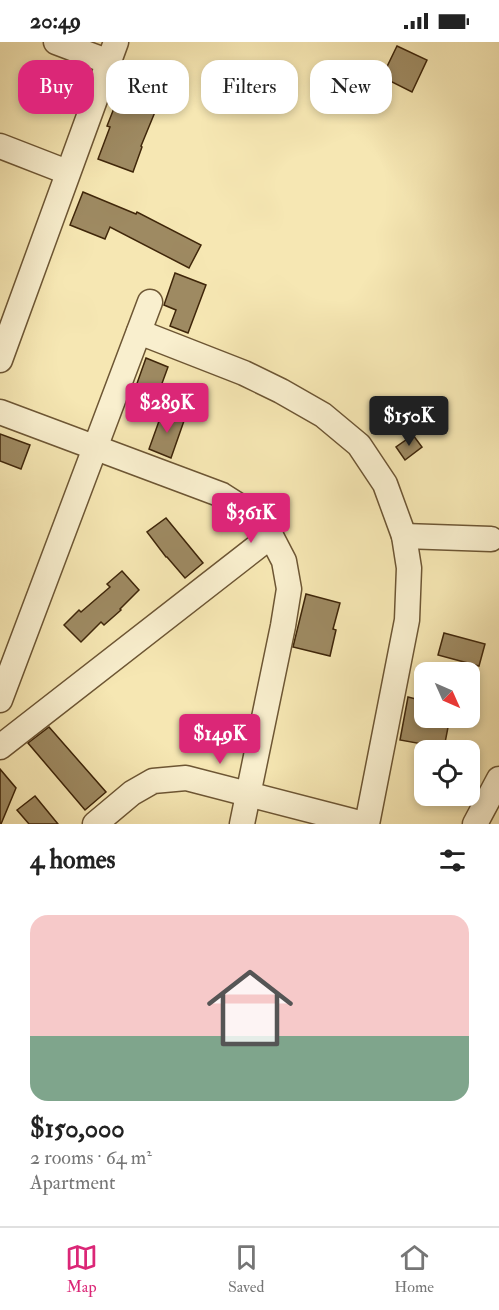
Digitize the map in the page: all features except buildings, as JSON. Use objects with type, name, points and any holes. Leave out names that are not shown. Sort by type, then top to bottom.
[{"type":"street","points":[[0,360],[112,52],[56,42]]},
{"type":"street","points":[[0,146],[67,172]]},
{"type":"street","points":[[0,700],[150,302]]},
{"type":"street","points":[[95,824],[132,793],[153,781],[186,778],[365,824],[407,620],[409,568],[404,536],[385,484],[359,445],[323,415],[281,391],[244,373],[139,332]]},
{"type":"street","points":[[0,412],[222,495],[250,513],[271,536],[284,561],[290,589],[242,824]]},
{"type":"street","points":[[0,747],[271,536]]},
{"type":"street","points":[[404,536],[491,539]]},
{"type":"street","points":[[476,824],[499,779]]}]
